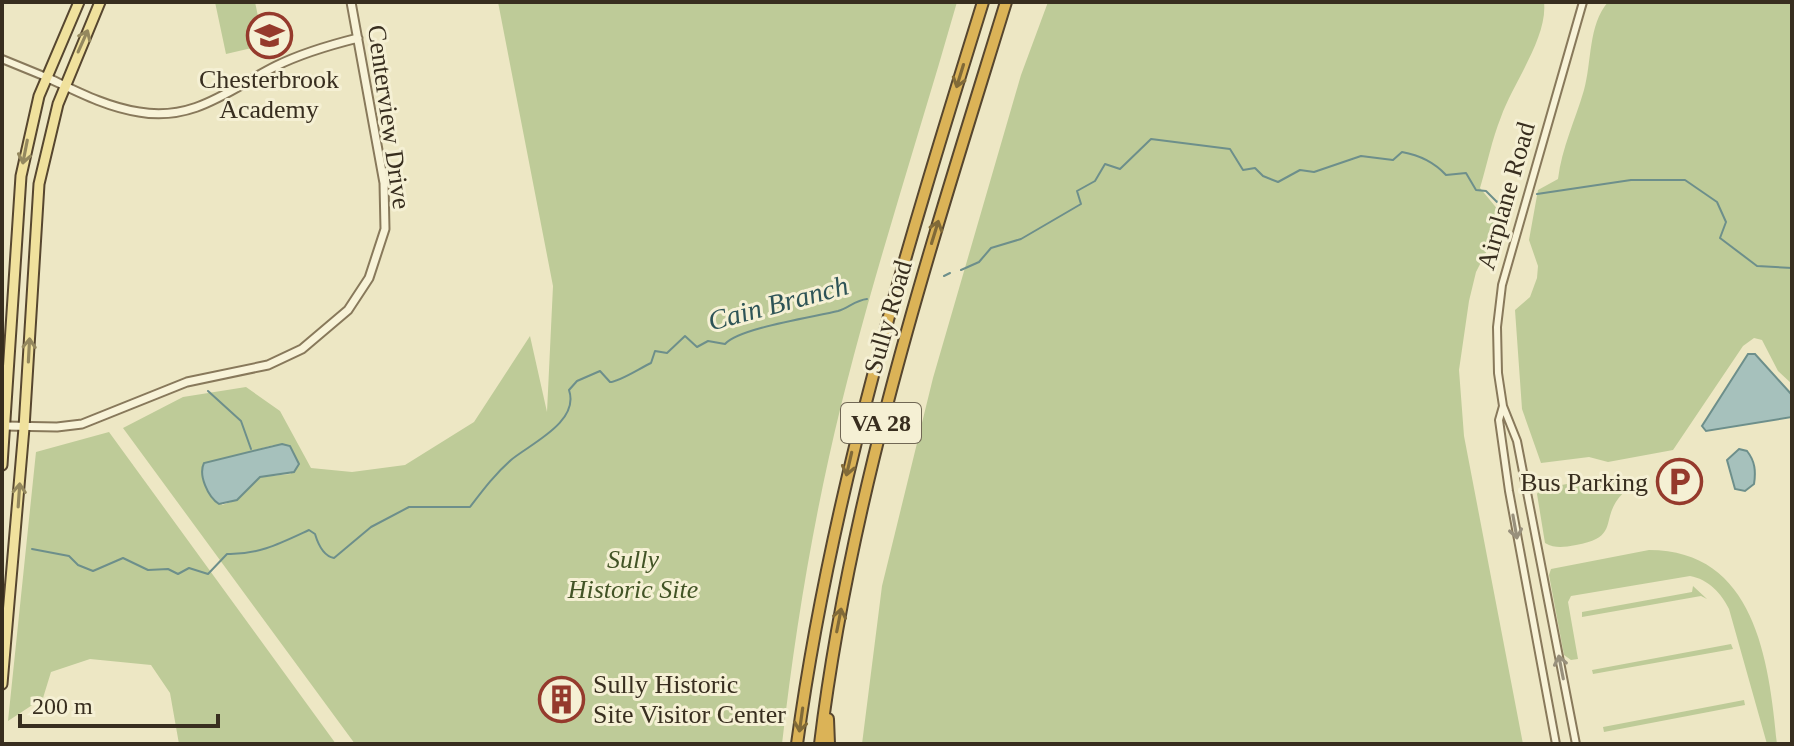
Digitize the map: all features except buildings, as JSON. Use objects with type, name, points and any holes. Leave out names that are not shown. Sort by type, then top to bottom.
[{"type":"highway","name":"Sully Road","points":[[797,744],[825,571],[862,407],[900,268],[983,2]]},
{"type":"highway","name":"Sully Road","points":[[820,744],[852,553],[894,375],[1006,2]]},
{"type":"highway","points":[[826,697],[829,744]]},
{"type":"main road","points":[[2,465],[19,188],[31,126],[46,77],[79,2]]},
{"type":"main road","points":[[2,684],[24,428],[39,184],[51,125],[64,86],[100,2]]},
{"type":"street","name":"Centerview Drive","points":[[3,426],[24,428],[94,421],[187,382],[268,365],[302,349],[348,310],[369,278],[385,229],[384,183],[351,2]]},
{"type":"street","name":"Airplane Road","points":[[1576,744],[1517,441],[1503,406],[1497,327],[1504,274],[1583,2]]},
{"type":"street","points":[[2,59],[127,110],[154,114],[184,112],[213,103],[300,55],[358,38]]},
{"type":"street","name":"Airplane Road","points":[[1503,406],[1499,420],[1508,486],[1556,744]]},
{"type":"green space","points":[[215,2],[255,2],[264,45],[226,54]]},
{"type":"green space","name":"Sully Historic Site","points":[[498,2],[957,2],[842,400],[808,564],[782,744],[355,744],[123,428],[183,397],[246,387],[280,411],[311,468],[352,472],[405,465],[474,422],[530,336],[547,412],[553,286]],"holes":[[[274,445],[291,474],[260,477],[237,500],[222,505],[204,463]]]},
{"type":"green space","points":[[1048,2],[1544,2],[1541,30],[1506,104],[1480,188],[1499,211],[1498,229],[1476,272],[1459,370],[1464,436],[1523,744],[862,744],[882,586],[933,378],[1021,75]]},
{"type":"green space","points":[[1608,2],[1792,2],[1792,384],[1778,371],[1762,340],[1754,338],[1743,346],[1673,450],[1608,462],[1589,457],[1541,463],[1522,409],[1515,310],[1530,297],[1537,278],[1538,266],[1529,240],[1538,190],[1558,179],[1587,79],[1597,22]]},
{"type":"green space","points":[[109,432],[336,744],[179,744],[170,693],[151,665],[90,659],[51,672],[43,698],[8,721],[36,452]]},
{"type":"green space","points":[[1610,476],[1622,484],[1623,493],[1604,532],[1590,542],[1576,545],[1556,547],[1545,543],[1537,494],[1540,489]]},
{"type":"green space","points":[[1649,550],[1685,555],[1713,568],[1734,589],[1750,616],[1761,646],[1769,678],[1777,744],[1767,744],[1729,609],[1714,588],[1703,580],[1690,576],[1571,596],[1568,602],[1578,659],[1571,660],[1564,655],[1549,575],[1551,569]]},
{"type":"green space","points":[[1693,586],[1707,599],[1701,596],[1582,617],[1582,612],[1692,592]]},
{"type":"green space","points":[[1731,644],[1733,649],[1593,674],[1592,670]]},
{"type":"green space","points":[[1744,700],[1745,705],[1604,732],[1603,727]]},
{"type":"water","points":[[1748,354],[1755,354],[1792,395],[1792,417],[1706,431],[1702,426]]},
{"type":"water","points":[[282,444],[290,446],[299,464],[294,472],[260,477],[237,500],[219,504],[211,496],[203,479],[204,463]]},
{"type":"water","points":[[1739,449],[1747,451],[1754,466],[1754,484],[1745,491],[1735,489],[1727,460]]},
{"type":"waterway","name":"Cain Branch","points":[[961,270],[979,262],[991,248],[1021,239],[1081,204],[1077,191],[1095,181],[1105,164],[1120,169],[1151,139],[1230,149],[1243,170],[1255,168],[1263,176],[1278,182],[1300,170],[1314,172],[1361,156],[1393,160],[1402,152],[1426,160],[1446,175],[1466,173],[1476,190],[1486,191],[1497,202],[1504,200]]},
{"type":"waterway","name":"Cain Branch","points":[[1537,194],[1631,180],[1685,180],[1717,202],[1726,222],[1720,238],[1757,266],[1792,268]]},
{"type":"waterway","name":"Cain Branch","points":[[944,276],[950,273]]},
{"type":"waterway","name":"Cain Branch","points":[[32,549],[69,556],[78,565],[93,571],[123,558],[148,570],[168,569],[178,574],[189,568],[208,574],[227,554],[259,550],[309,530],[315,534],[324,552],[334,558],[371,527],[409,507],[470,507],[505,465],[560,422],[570,402],[569,390],[577,381],[600,371],[610,382],[619,380],[651,363],[655,351],[667,353],[685,336],[697,347],[708,341],[725,344],[745,333],[838,311],[867,299]]},
{"type":"waterway","points":[[208,391],[241,421],[251,449]]},
{"type":"place","name":"Chesterbrook Academy","points":[[269,36]]},
{"type":"place","name":"Bus Parking","points":[[1679,482]]},
{"type":"place","name":"Sully Historic Site Visitor Center","points":[[562,699]]}]
